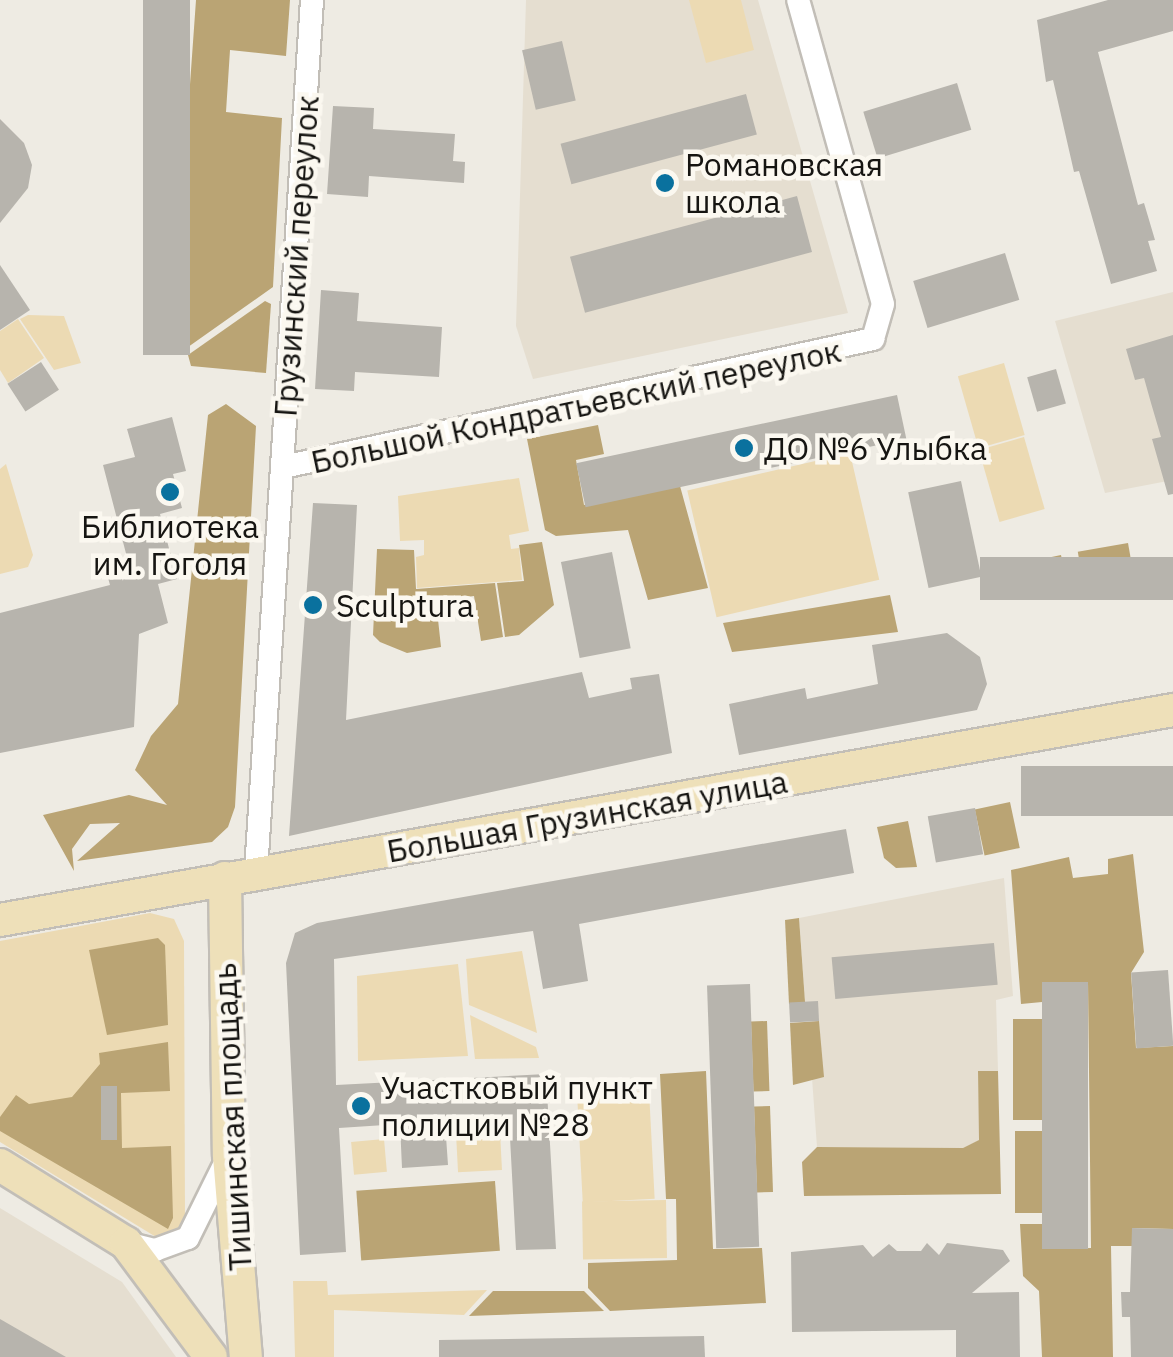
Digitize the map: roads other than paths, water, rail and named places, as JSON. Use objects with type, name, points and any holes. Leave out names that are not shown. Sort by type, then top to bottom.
[{"type":"main road","name":"Большая Грузинская улица","points":[[0,920],[1173,710]]},
{"type":"main road","name":"Тишинская площадь","points":[[240,875],[229,1156],[246,1357]]},
{"type":"main road","points":[[0,1165],[126,1243],[211,1357]]},
{"type":"street","name":"Грузинский переулок","points":[[240,875],[283,466],[312,0]]},
{"type":"street","name":"Большой Кондратьевский переулок","points":[[283,466],[873,338],[883,322],[883,304],[798,0]]},
{"type":"street","points":[[126,1243],[155,1250],[188,1238],[229,1156]]},
{"type":"place","name":"Романовская школа","points":[[665,183]]},
{"type":"place","name":"ДО №6 Улыбка","points":[[744,448]]},
{"type":"place","name":"Библиотека им. Гоголя","points":[[170,492]]},
{"type":"place","name":"Sculptura","points":[[313,605]]},
{"type":"place","name":"Участковый пункт полиции №28","points":[[361,1106]]}]
